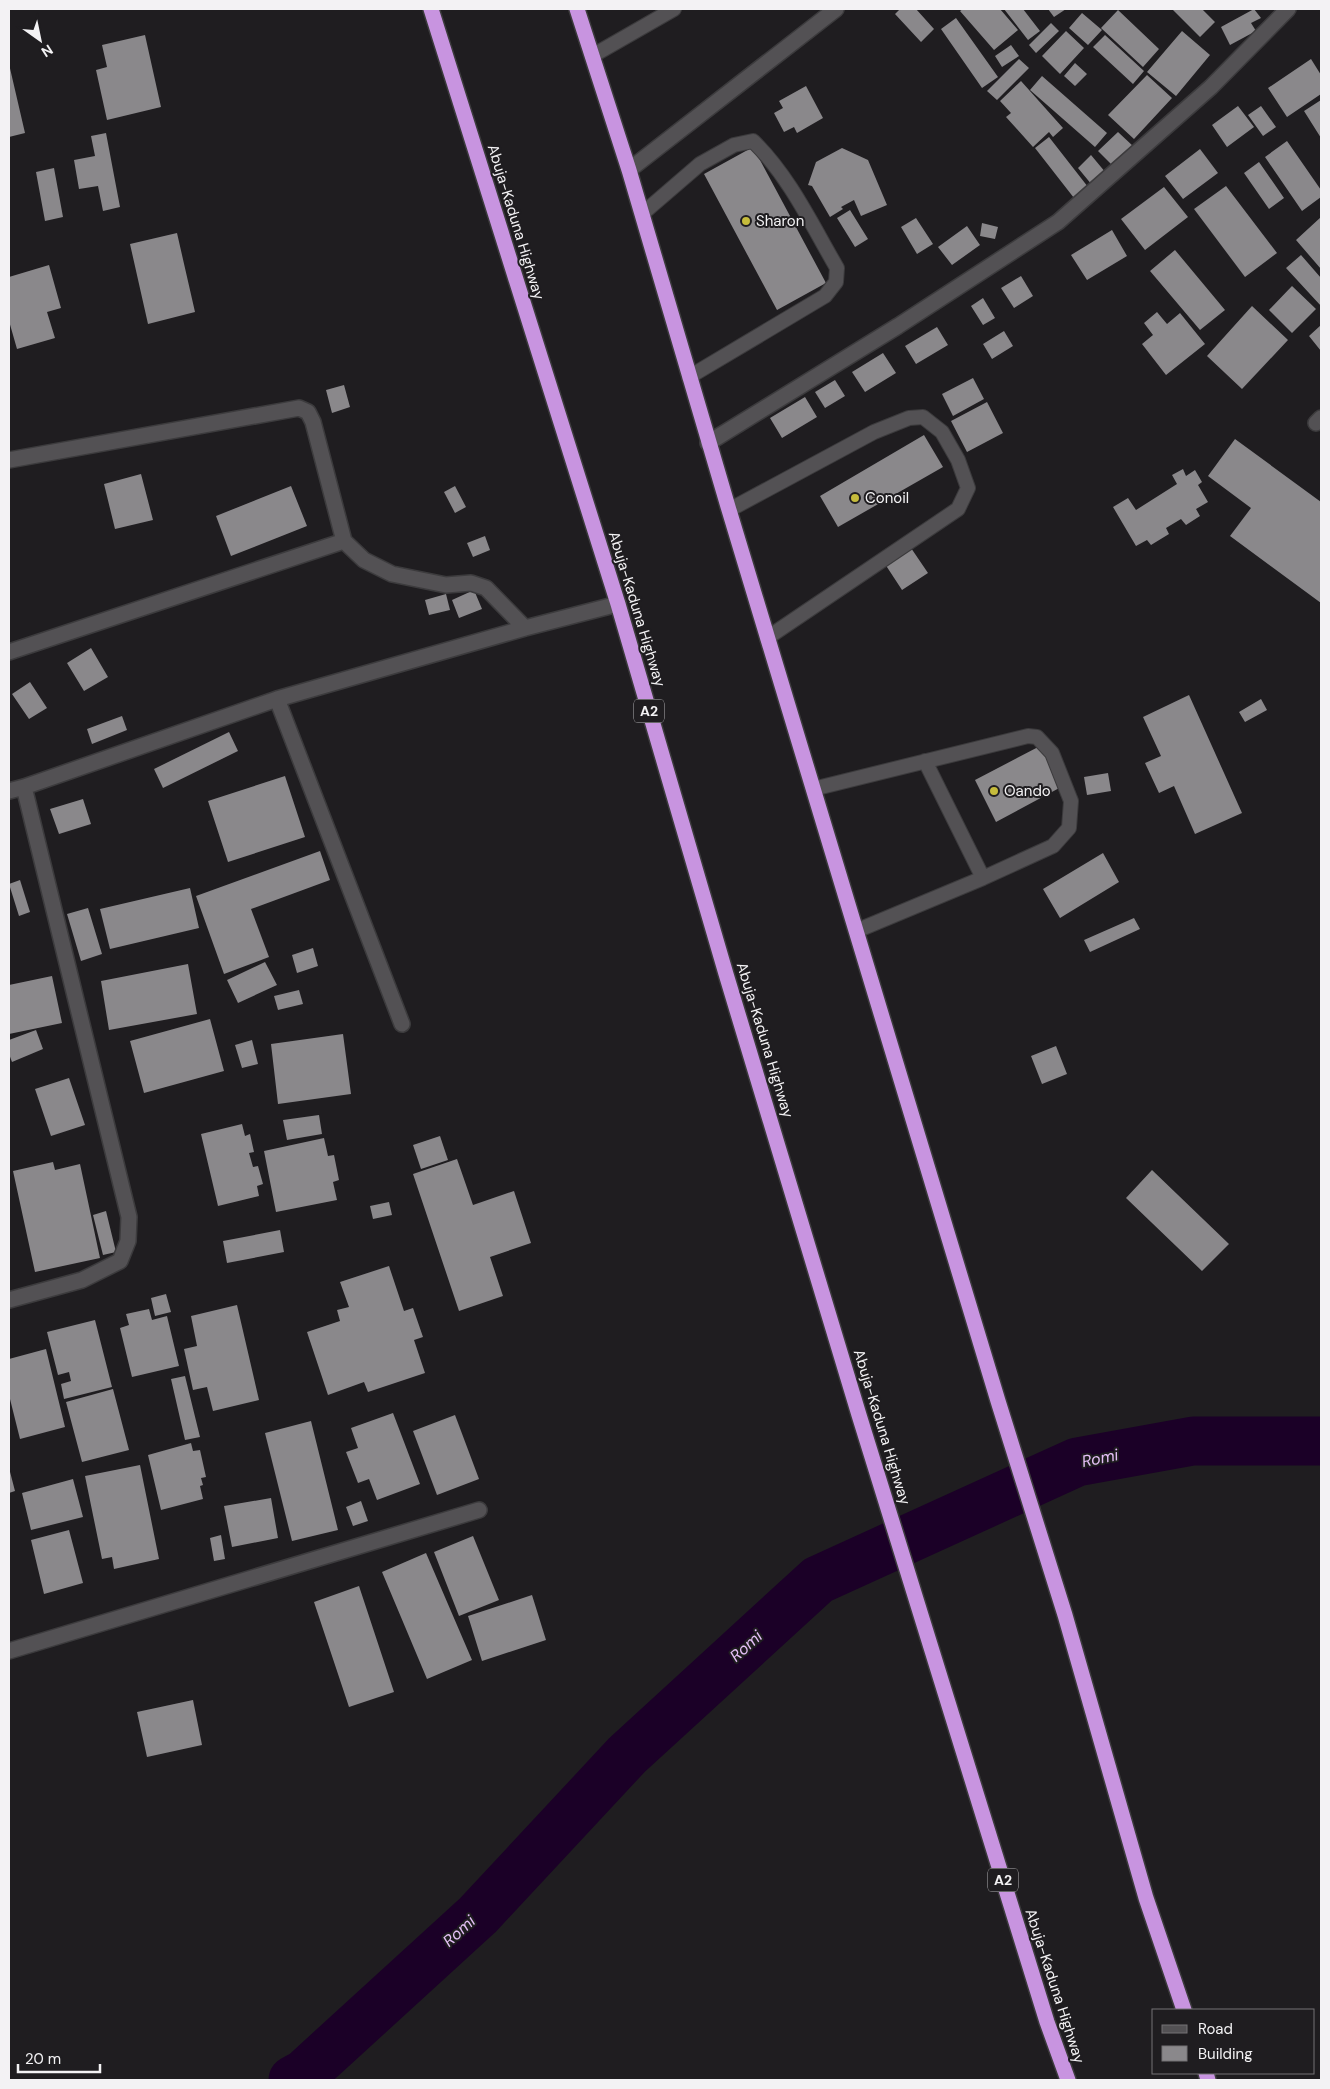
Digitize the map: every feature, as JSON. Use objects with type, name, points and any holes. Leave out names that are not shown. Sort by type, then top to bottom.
[{"type":"highway","name":"Abuja-Kaduna Highway","points":[[431,9],[618,604],[726,974],[859,1414],[1047,2022],[1068,2080]]},
{"type":"highway","points":[[577,9],[629,170],[728,510],[998,1401],[1065,1615],[1146,1898],[1184,2009]]},
{"type":"street","points":[[629,170],[836,9]]},
{"type":"street","points":[[708,443],[898,326],[1058,222],[1211,87],[1288,9]]},
{"type":"street","points":[[9,460],[299,408],[308,412],[313,422],[344,541],[364,560],[392,574],[446,585],[471,583],[486,588],[525,628]]},
{"type":"street","points":[[9,652],[344,541]]},
{"type":"street","points":[[9,1300],[82,1280],[120,1261],[128,1242],[129,1217],[16,789],[277,700],[525,628],[618,604]]},
{"type":"street","points":[[277,700],[402,1024]]},
{"type":"street","points":[[9,1651],[479,1510]]},
{"type":"lane","points":[[592,56],[674,9]]},
{"type":"lane","points":[[642,214],[700,164],[734,145],[753,141],[766,153],[792,192],[837,268],[836,282],[825,296],[689,377]]},
{"type":"lane","points":[[728,510],[874,432],[909,418],[923,416],[942,432],[958,460],[968,488],[958,509],[767,638]]},
{"type":"lane","points":[[813,789],[1028,736],[1037,737],[1052,753],[1071,801],[1069,828],[1053,846],[983,878],[856,931]]},
{"type":"lane","points":[[925,761],[983,878]]},
{"type":"building","points":[[900,9],[916,9],[934,29],[921,42],[895,14]]},
{"type":"building","points":[[963,9],[1000,9],[1018,30],[994,50],[960,11]]},
{"type":"building","points":[[1004,9],[1023,9],[1040,31],[1028,40]]},
{"type":"building","points":[[1048,9],[1066,9],[1054,17]]},
{"type":"building","points":[[1172,9],[1202,9],[1215,22],[1200,37]]},
{"type":"building","points":[[1254,9],[1261,18],[1251,23],[1256,31],[1230,45],[1221,27]]},
{"type":"building","points":[[1118,10],[1159,49],[1143,67],[1101,28]]},
{"type":"building","points":[[1082,13],[1102,30],[1088,45],[1069,28]]},
{"type":"building","points":[[956,18],[998,77],[982,88],[941,29]]},
{"type":"building","points":[[1051,23],[1059,31],[1036,53],[1029,45]]},
{"type":"building","points":[[1066,31],[1084,48],[1060,74],[1042,56]]},
{"type":"building","points":[[1182,31],[1210,55],[1176,96],[1147,72]]},
{"type":"building","points":[[145,35],[161,107],[107,120],[96,70],[107,67],[102,45]]},
{"type":"building","points":[[1105,35],[1144,71],[1133,84],[1093,47]]},
{"type":"building","points":[[1011,45],[1019,56],[1002,67],[995,56]]},
{"type":"building","points":[[1019,59],[1029,68],[997,100],[987,91]]},
{"type":"building","points":[[1311,59],[1321,75],[1321,94],[1287,117],[1268,88]]},
{"type":"building","points":[[1075,63],[1087,74],[1075,86],[1064,76]]},
{"type":"building","points":[[9,64],[25,133],[9,137]]},
{"type":"building","points":[[1147,75],[1172,98],[1134,139],[1108,115]]},
{"type":"building","points":[[1042,76],[1107,133],[1095,147],[1030,90]]},
{"type":"building","points":[[1021,81],[1063,128],[1053,137],[1049,132],[1033,147],[1006,117],[1011,113],[1000,101]]},
{"type":"building","points":[[806,86],[823,118],[797,133],[794,127],[784,132],[774,113],[783,108],[779,101]]},
{"type":"building","points":[[1321,100],[1321,138],[1304,111]]},
{"type":"building","points":[[1238,106],[1254,127],[1227,147],[1212,125]]},
{"type":"building","points":[[1261,106],[1276,127],[1263,136],[1248,115]]},
{"type":"building","points":[[1118,132],[1134,147],[1114,167],[1098,151]]},
{"type":"building","points":[[106,133],[120,207],[103,211],[98,186],[79,189],[74,160],[95,156],[91,136]]},
{"type":"building","points":[[1049,137],[1088,187],[1074,198],[1035,148]]},
{"type":"building","points":[[1287,141],[1321,190],[1321,197],[1302,211],[1265,157]]},
{"type":"building","points":[[753,147],[826,283],[777,310],[704,174]]},
{"type":"building","points":[[842,148],[868,160],[887,205],[861,216],[854,200],[841,207],[843,209],[830,217],[812,186],[808,185],[816,162]]},
{"type":"building","points":[[1200,149],[1218,173],[1183,199],[1165,176]]},
{"type":"building","points":[[1091,155],[1106,173],[1092,185],[1078,168]]},
{"type":"building","points":[[1259,162],[1284,198],[1269,209],[1244,173]]},
{"type":"building","points":[[54,168],[63,217],[45,221],[36,172]]},
{"type":"building","points":[[1226,186],[1277,253],[1245,277],[1194,209]]},
{"type":"building","points":[[1164,187],[1188,217],[1145,250],[1121,219]]},
{"type":"building","points":[[850,210],[868,239],[855,247],[837,218]]},
{"type":"building","points":[[1321,217],[1321,269],[1296,240]]},
{"type":"building","points":[[916,218],[933,244],[917,254],[901,227]]},
{"type":"building","points":[[982,223],[998,227],[995,239],[980,236]]},
{"type":"building","points":[[967,226],[980,245],[952,265],[938,247]]},
{"type":"building","points":[[1112,230],[1127,256],[1087,280],[1071,255]]},
{"type":"building","points":[[177,233],[195,312],[148,324],[130,244]]},
{"type":"building","points":[[1175,250],[1225,310],[1200,330],[1150,271]]},
{"type":"building","points":[[1301,255],[1321,278],[1321,306],[1286,268]]},
{"type":"building","points":[[49,265],[61,308],[47,312],[55,338],[17,349],[9,321],[9,277]]},
{"type":"building","points":[[1021,276],[1033,296],[1014,308],[1001,288]]},
{"type":"building","points":[[1292,286],[1316,309],[1292,333],[1269,310]]},
{"type":"building","points":[[983,298],[995,318],[983,325],[971,306]]},
{"type":"building","points":[[1252,306],[1288,340],[1242,389],[1207,356]]},
{"type":"building","points":[[1157,312],[1167,324],[1180,313],[1205,344],[1166,375],[1142,344],[1153,335],[1144,323]]},
{"type":"building","points":[[1321,325],[1321,351],[1309,336]]},
{"type":"building","points":[[937,327],[948,345],[916,364],[905,346]]},
{"type":"building","points":[[1004,331],[1013,346],[992,359],[983,344]]},
{"type":"building","points":[[883,353],[896,373],[865,392],[852,372]]},
{"type":"building","points":[[973,378],[984,399],[953,416],[942,394]]},
{"type":"building","points":[[835,380],[845,396],[825,408],[815,392]]},
{"type":"building","points":[[344,385],[350,407],[332,413],[326,390]]},
{"type":"building","points":[[805,397],[817,417],[782,438],[770,418]]},
{"type":"building","points":[[987,402],[1003,433],[967,452],[951,421]]},
{"type":"building","points":[[924,435],[943,467],[838,527],[820,496]]},
{"type":"building","points":[[1235,439],[1321,502],[1321,603],[1230,536],[1251,508],[1208,476]]},
{"type":"building","points":[[1183,469],[1186,476],[1195,470],[1202,482],[1198,485],[1208,502],[1196,509],[1200,516],[1186,525],[1181,519],[1166,528],[1169,534],[1151,545],[1147,540],[1136,546],[1113,507],[1128,498],[1136,510],[1177,484],[1172,475]]},
{"type":"building","points":[[141,474],[153,520],[115,529],[104,484]]},
{"type":"building","points":[[291,486],[307,526],[231,556],[216,516]]},
{"type":"building","points":[[455,486],[466,507],[455,513],[444,492]]},
{"type":"building","points":[[485,536],[490,550],[473,557],[467,543]]},
{"type":"building","points":[[911,548],[928,573],[902,590],[885,564]]},
{"type":"building","points":[[474,590],[482,609],[459,618],[452,600]]},
{"type":"building","points":[[446,594],[450,610],[429,615],[425,600]]},
{"type":"building","points":[[91,648],[108,677],[84,691],[67,663]]},
{"type":"building","points":[[30,682],[47,708],[29,719],[12,694]]},
{"type":"building","points":[[1189,695],[1242,813],[1195,834],[1174,786],[1159,793],[1145,763],[1161,756],[1143,717]]},
{"type":"building","points":[[1261,699],[1267,710],[1245,722],[1239,712]]},
{"type":"building","points":[[122,716],[127,730],[92,744],[87,729]]},
{"type":"building","points":[[229,732],[238,751],[163,788],[154,769]]},
{"type":"building","points":[[1042,745],[1063,786],[996,822],[975,780]]},
{"type":"building","points":[[1108,773],[1111,791],[1087,795],[1084,777]]},
{"type":"building","points":[[285,776],[305,837],[228,862],[208,801]]},
{"type":"building","points":[[83,799],[91,824],[59,834],[50,809]]},
{"type":"building","points":[[320,851],[330,880],[251,909],[269,957],[224,974],[196,896]]},
{"type":"building","points":[[1103,853],[1119,882],[1060,918],[1043,889]]},
{"type":"building","points":[[20,880],[30,912],[19,916],[9,884]]},
{"type":"building","points":[[190,888],[199,928],[110,949],[100,909]]},
{"type":"building","points":[[88,908],[102,954],[81,961],[67,914]]},
{"type":"building","points":[[1134,918],[1140,929],[1090,952],[1084,940]]},
{"type":"building","points":[[313,948],[318,966],[297,973],[292,955]]},
{"type":"building","points":[[265,962],[277,985],[238,1003],[227,980]]},
{"type":"building","points":[[188,964],[197,1014],[109,1030],[101,981]]},
{"type":"building","points":[[52,976],[62,1023],[9,1034],[9,985]]},
{"type":"building","points":[[299,990],[303,1004],[278,1010],[274,996]]},
{"type":"building","points":[[210,1019],[224,1071],[144,1093],[130,1041]]},
{"type":"building","points":[[36,1030],[43,1049],[12,1062],[9,1054],[9,1040]]},
{"type":"building","points":[[343,1034],[351,1094],[278,1104],[271,1044]]},
{"type":"building","points":[[252,1040],[258,1064],[242,1068],[235,1045]]},
{"type":"building","points":[[1056,1046],[1067,1074],[1042,1084],[1031,1056]]},
{"type":"building","points":[[69,1078],[85,1125],[51,1136],[35,1089]]},
{"type":"building","points":[[319,1115],[322,1134],[287,1140],[283,1120]]},
{"type":"building","points":[[242,1124],[245,1136],[250,1134],[254,1152],[249,1153],[253,1167],[258,1166],[263,1184],[257,1186],[259,1196],[218,1206],[201,1134]]},
{"type":"building","points":[[440,1136],[448,1160],[421,1169],[413,1145]]},
{"type":"building","points":[[324,1138],[328,1156],[334,1155],[339,1180],[333,1182],[337,1200],[276,1212],[264,1151]]},
{"type":"building","points":[[457,1159],[473,1205],[514,1191],[531,1243],[490,1257],[503,1296],[459,1311],[413,1174]]},
{"type":"building","points":[[53,1162],[55,1170],[80,1164],[100,1258],[35,1272],[13,1171]]},
{"type":"building","points":[[1152,1170],[1229,1244],[1202,1271],[1126,1198]]},
{"type":"building","points":[[389,1202],[392,1215],[373,1219],[370,1206]]},
{"type":"building","points":[[106,1211],[116,1252],[103,1255],[93,1215]]},
{"type":"building","points":[[280,1230],[284,1252],[227,1263],[223,1241]]},
{"type":"building","points":[[389,1266],[404,1311],[413,1308],[423,1337],[414,1340],[425,1373],[368,1392],[364,1382],[328,1395],[307,1332],[340,1321],[337,1310],[349,1307],[340,1282]]},
{"type":"building","points":[[166,1294],[171,1312],[155,1316],[151,1298]]},
{"type":"building","points":[[237,1305],[259,1400],[213,1411],[207,1387],[193,1390],[184,1349],[197,1346],[191,1316]]},
{"type":"building","points":[[149,1309],[152,1320],[167,1316],[179,1366],[132,1377],[120,1328],[129,1325],[126,1314]]},
{"type":"building","points":[[95,1320],[112,1387],[64,1399],[61,1384],[71,1381],[69,1372],[58,1375],[47,1332]]},
{"type":"building","points":[[46,1349],[65,1427],[20,1439],[9,1395],[9,1359]]},
{"type":"building","points":[[185,1376],[200,1437],[185,1440],[171,1379]]},
{"type":"building","points":[[113,1389],[129,1450],[82,1462],[66,1402]]},
{"type":"building","points":[[393,1413],[420,1484],[377,1500],[369,1479],[358,1483],[346,1452],[358,1448],[351,1428]]},
{"type":"building","points":[[455,1415],[479,1479],[437,1495],[413,1431]]},
{"type":"building","points":[[311,1421],[338,1530],[292,1541],[265,1433]]},
{"type":"building","points":[[191,1443],[193,1451],[200,1450],[206,1477],[201,1478],[203,1485],[200,1486],[203,1499],[161,1510],[148,1455]]},
{"type":"building","points":[[140,1465],[159,1559],[114,1569],[112,1557],[102,1559],[85,1476]]},
{"type":"building","points":[[9,1468],[15,1491],[9,1493]]},
{"type":"building","points":[[73,1479],[83,1517],[31,1530],[22,1493]]},
{"type":"building","points":[[271,1498],[278,1538],[232,1547],[224,1506]]},
{"type":"building","points":[[361,1501],[368,1521],[353,1526],[346,1507]]},
{"type":"building","points":[[69,1530],[83,1583],[44,1594],[31,1540]]},
{"type":"building","points":[[221,1535],[225,1559],[214,1561],[210,1538]]},
{"type":"building","points":[[473,1536],[499,1600],[459,1616],[434,1552]]},
{"type":"building","points":[[426,1553],[472,1660],[427,1679],[382,1572]]},
{"type":"building","points":[[359,1586],[394,1692],[349,1707],[314,1602]]},
{"type":"building","points":[[532,1595],[546,1640],[482,1661],[468,1616]]},
{"type":"building","points":[[193,1700],[202,1745],[147,1757],[137,1712]]},
{"type":"waterway","name":"Romi","points":[[293,2080],[304,2074],[478,1915],[627,1755],[818,1580],[1077,1462],[1193,1441],[1321,1441]]},
{"type":"place","name":"Sharon","points":[[746,221]]},
{"type":"place","name":"Conoil","points":[[855,498]]},
{"type":"place","name":"Oando","points":[[994,791]]}]
